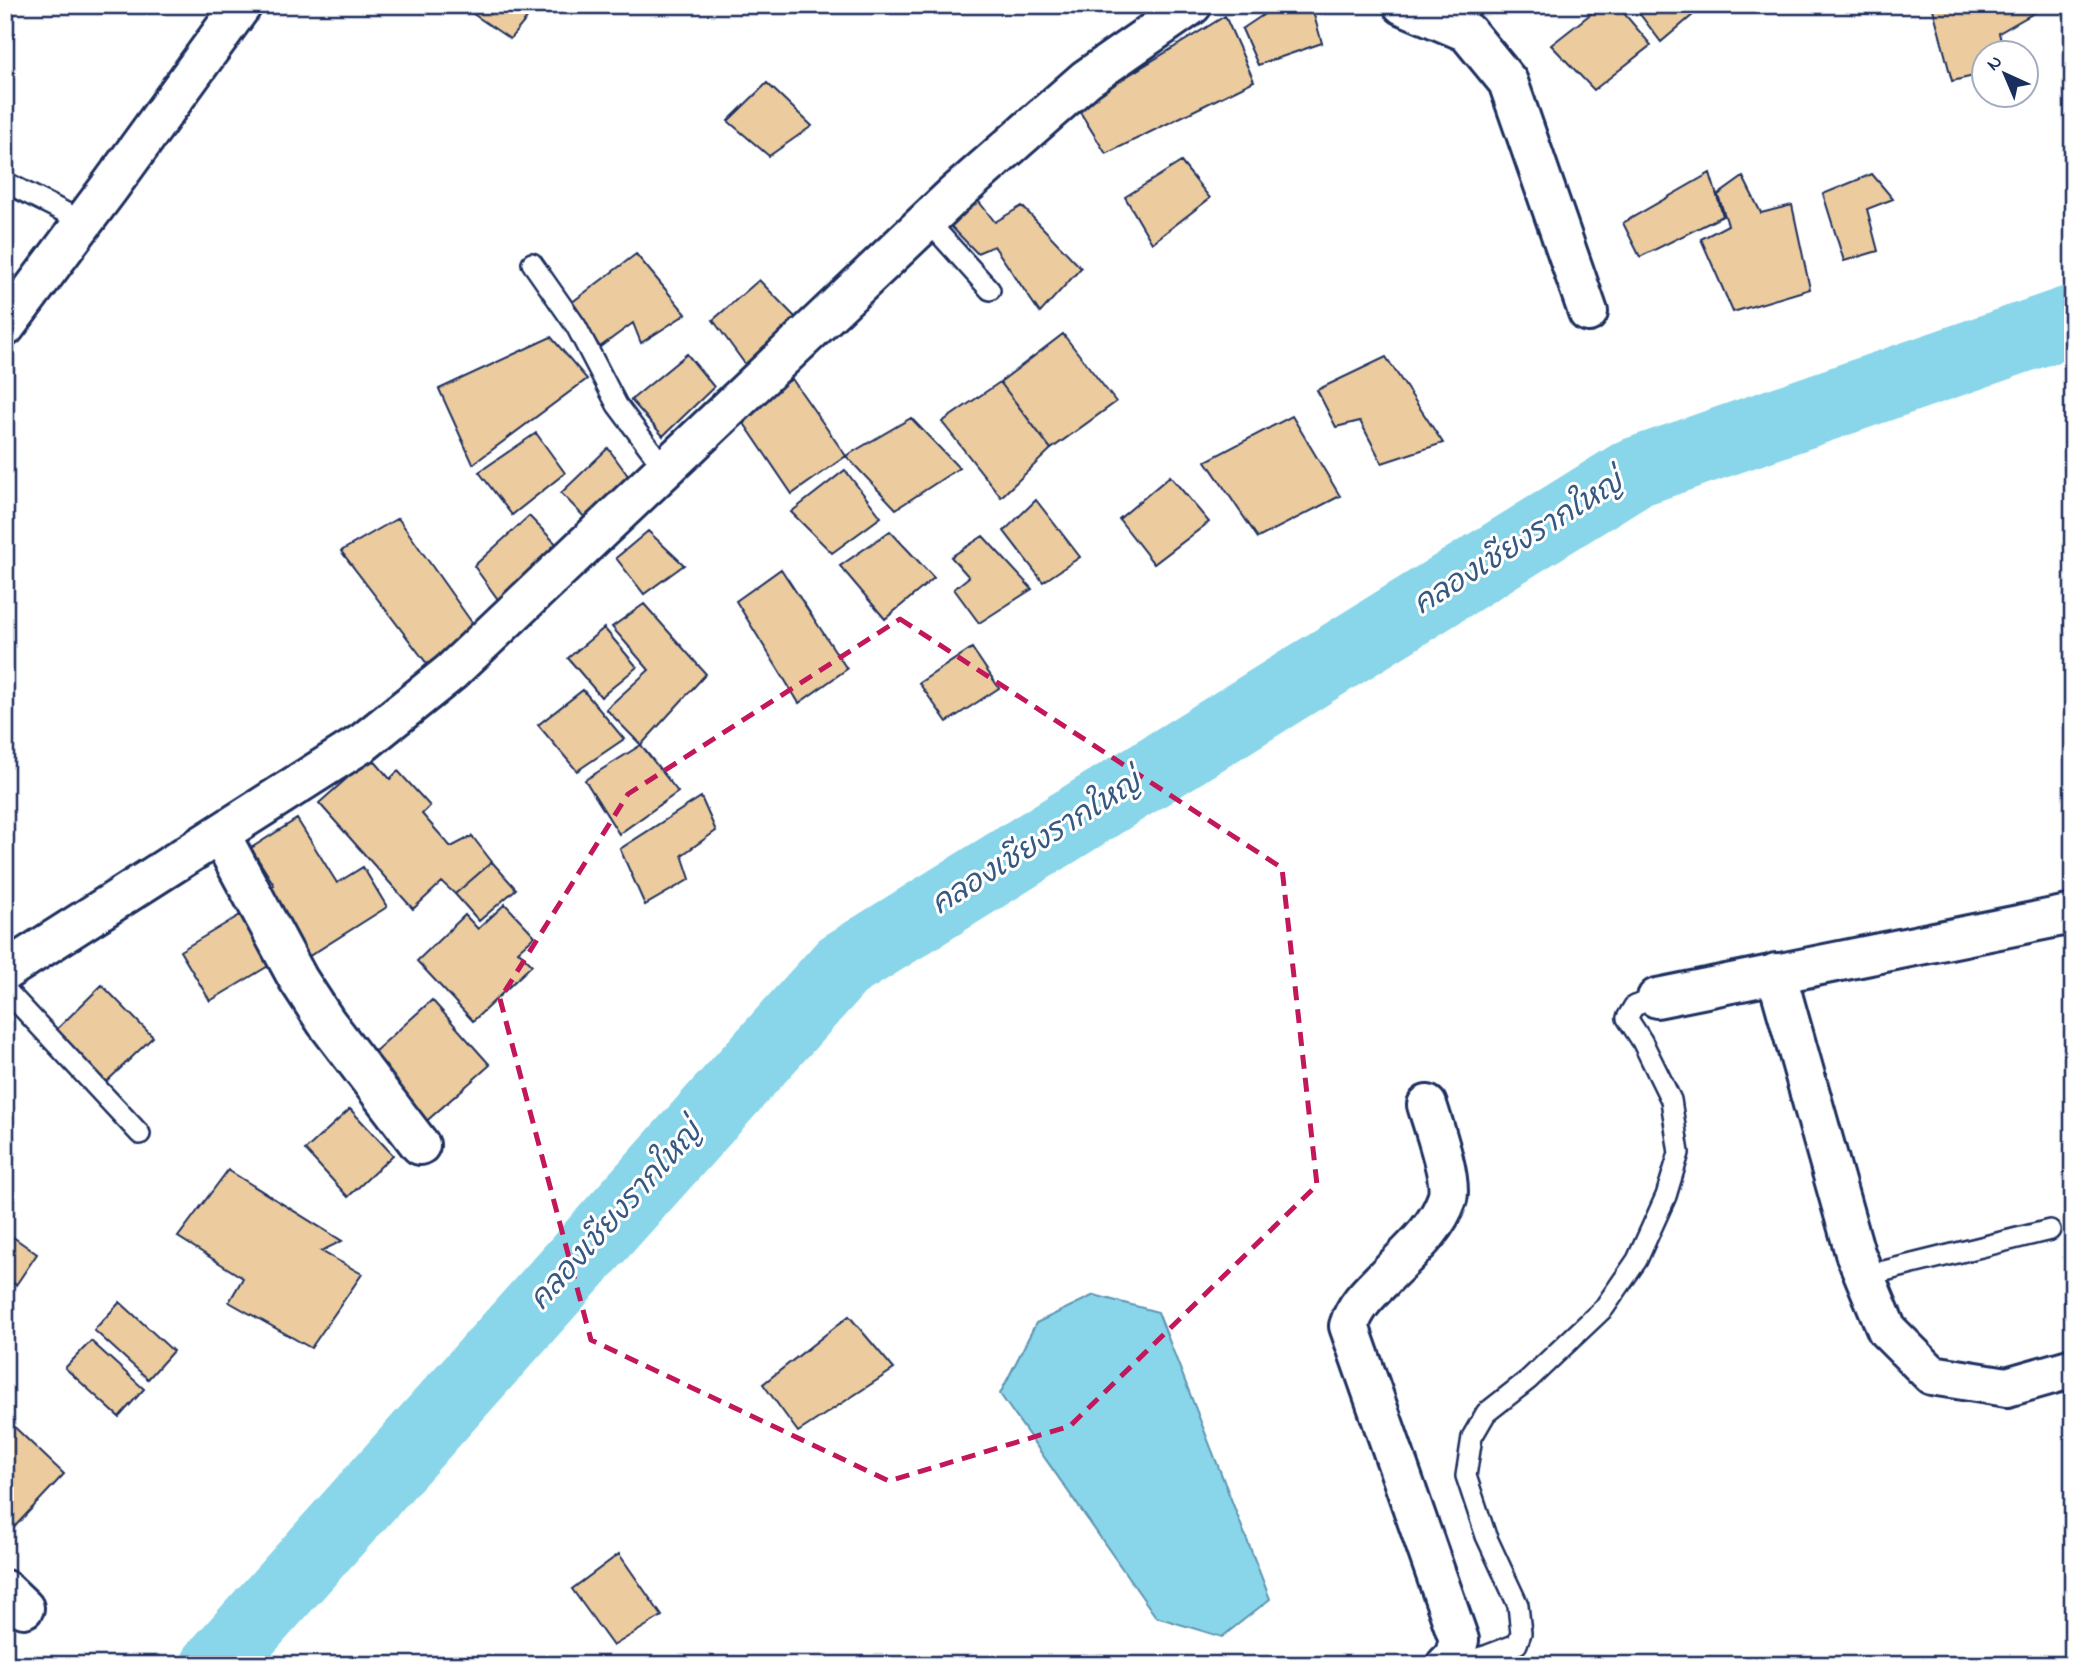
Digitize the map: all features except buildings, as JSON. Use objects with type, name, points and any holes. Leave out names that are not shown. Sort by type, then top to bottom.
[{"type":"street","points":[[5,327],[242,5]]},
{"type":"street","points":[[5,971],[364,743],[451,672],[927,220],[1086,79],[1192,5]]},
{"type":"street","points":[[1403,5],[1467,33],[1508,82],[1588,312]]},
{"type":"street","points":[[220,834],[298,979],[326,1022],[420,1145]]},
{"type":"street","points":[[1657,998],[2073,914]]},
{"type":"street","points":[[1776,974],[1855,1253],[1887,1330],[1932,1375],[2007,1387],[2073,1368]]},
{"type":"street","points":[[1427,1105],[1443,1156],[1448,1197],[1431,1229],[1360,1303],[1353,1312],[1349,1326],[1459,1640],[1454,1657],[1446,1665]]},
{"type":"lane","points":[[5,182],[84,222]]},
{"type":"lane","points":[[927,220],[990,290]]},
{"type":"lane","points":[[532,263],[576,326],[617,405],[665,468]]},
{"type":"lane","points":[[5,989],[140,1134]]},
{"type":"lane","points":[[1455,1665],[1517,1644],[1521,1633],[1518,1605],[1486,1536],[1466,1476],[1472,1437],[1486,1413],[1528,1380],[1604,1308],[1637,1260],[1666,1196],[1679,1153],[1671,1100],[1627,1017],[1634,1006],[1657,998]]},
{"type":"lane","points":[[1864,1276],[2050,1230]]},
{"type":"highlighted area","points":[[900,619],[1282,868],[1317,1185],[1070,1426],[889,1481],[591,1340],[500,999],[628,794]]},
{"type":"water","points":[[1094,1295],[1158,1312],[1270,1599],[1222,1637],[1156,1617],[1000,1394],[1036,1323]]},
{"type":"waterway","name":"คลองเชียงรากใหญ่","points":[[216,1665],[842,966],[1633,473],[2073,320]]}]
